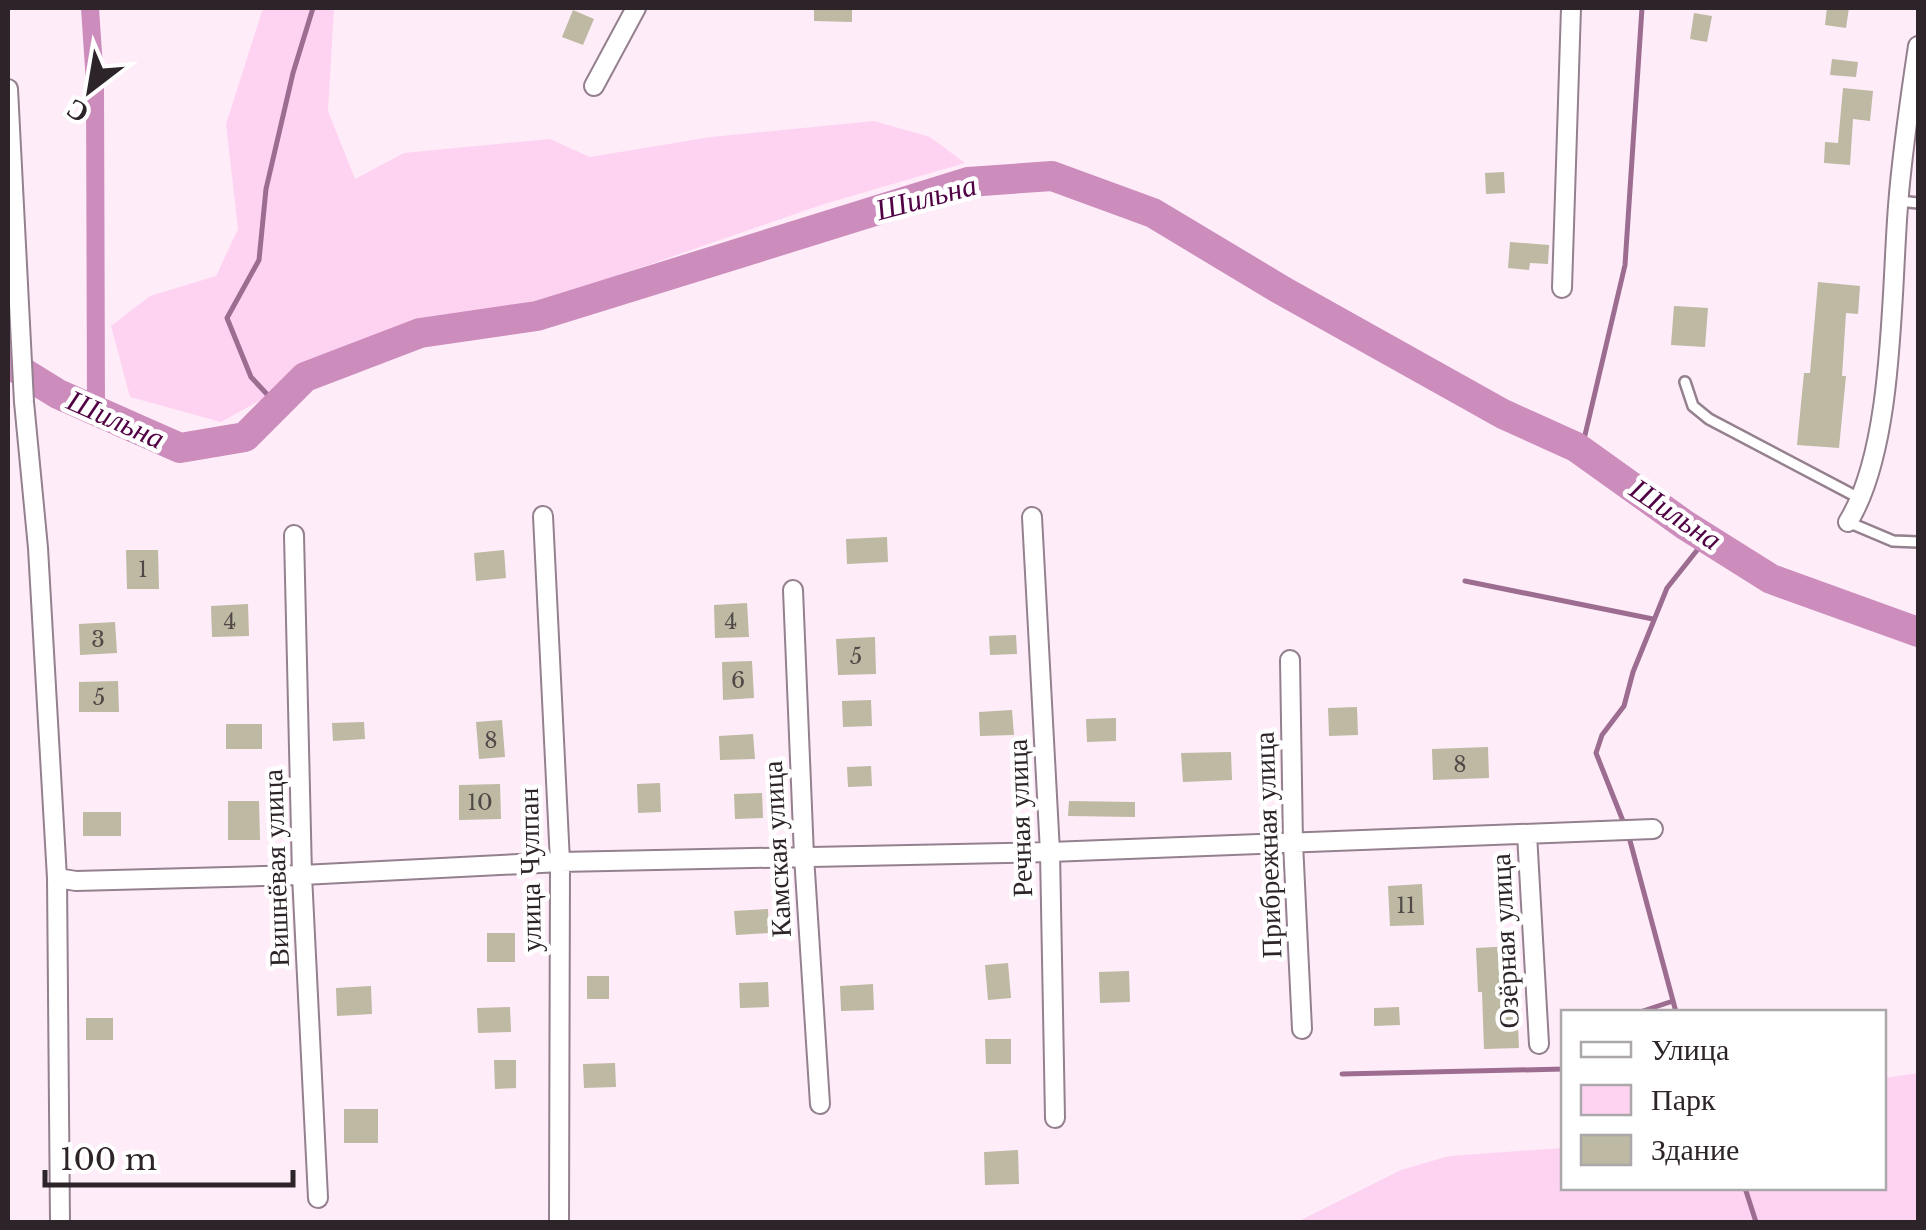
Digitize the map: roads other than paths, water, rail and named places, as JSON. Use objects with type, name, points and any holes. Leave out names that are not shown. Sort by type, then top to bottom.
[{"type":"street","points":[[594,86],[636,8]]},
{"type":"street","points":[[1562,288],[1571,8]]},
{"type":"street","points":[[1848,522],[1862,499],[1871,466],[1886,364],[1898,201],[1918,53]]},
{"type":"street","points":[[8,88],[24,402],[38,548],[57,878],[60,1222]]},
{"type":"street","name":"улица Чулпан","points":[[543,516],[560,862],[559,1222]]},
{"type":"street","name":"Речная улица","points":[[1032,516],[1050,852],[1055,1118]]},
{"type":"street","name":"Вишнёвая улица","points":[[294,534],[302,875],[318,1198]]},
{"type":"street","name":"Камская улица","points":[[794,590],[804,856],[820,1104]]},
{"type":"street","name":"Прибрежная улица","points":[[1290,660],[1302,1029]]},
{"type":"street","points":[[57,878],[76,881],[302,875],[560,862],[1050,852],[1653,829]]},
{"type":"street","name":"Озёрная улица","points":[[1527,834],[1539,1044]]},
{"type":"lane","points":[[1898,201],[1918,203]]},
{"type":"lane","points":[[1686,382],[1693,406],[1709,418],[1862,499]]},
{"type":"lane","points":[[1848,522],[1894,541],[1918,542]]},
{"type":"waterway","points":[[90,8],[95,83],[96,411]]},
{"type":"waterway","points":[[277,405],[251,377],[227,318],[259,260],[266,189],[293,73],[313,8]]},
{"type":"waterway","points":[[1581,452],[1625,265],[1642,8]]},
{"type":"waterway","name":"Шильна","points":[[8,363],[58,394],[180,448],[245,437],[305,377],[420,333],[537,316],[968,182],[1052,176],[1153,213],[1503,414],[1576,447],[1685,525],[1771,579],[1918,632]]},
{"type":"waterway","points":[[1625,826],[1596,753],[1602,735],[1624,706],[1633,672],[1667,588],[1706,539]]},
{"type":"waterway","points":[[1465,581],[1653,619]]},
{"type":"waterway","points":[[1629,837],[1675,1010]]},
{"type":"waterway","points":[[1646,1010],[1673,1001]]},
{"type":"waterway","points":[[1342,1074],[1561,1069]]},
{"type":"waterway","points":[[1746,1190],[1756,1222]]}]
